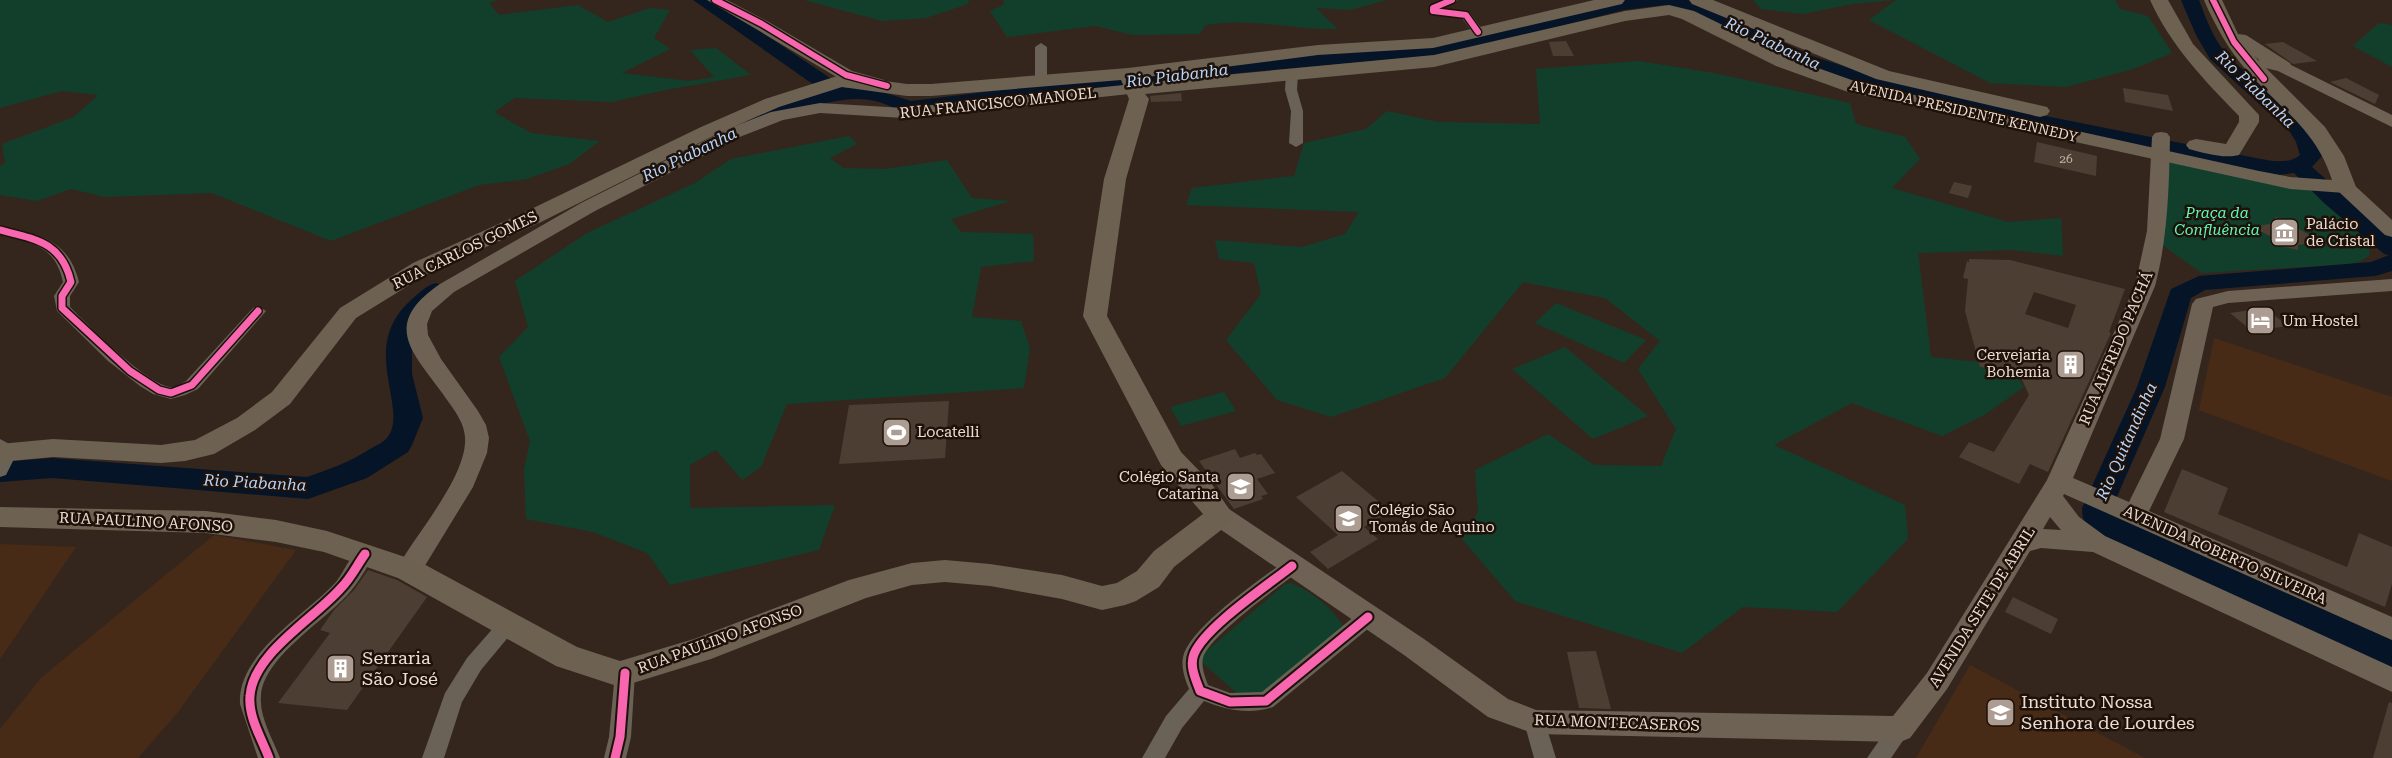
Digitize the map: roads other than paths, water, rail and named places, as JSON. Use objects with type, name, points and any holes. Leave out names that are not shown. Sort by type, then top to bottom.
[{"type":"main road","points":[[715,0],[762,24],[843,78]]},
{"type":"main road","name":"AVENIDA PRESIDENTE KENNEDY","points":[[1130,82],[1318,50],[1433,44],[1616,0]]},
{"type":"main road","name":"AVENIDA PRESIDENTE KENNEDY","points":[[1698,0],[1883,75],[2161,146],[2290,183],[2339,187]]},
{"type":"main road","points":[[2159,0],[2168,22],[2199,64],[2274,64],[2313,81],[2392,122]]},
{"type":"main road","points":[[2212,0],[2222,23],[2249,63],[2319,133],[2332,153],[2339,187],[2392,231]]},
{"type":"main road","name":"AVENIDA PRESIDENTE KENNEDY","points":[[843,78],[887,86],[931,90],[1041,81],[1130,82],[1292,74],[1434,61],[1625,16],[1686,6],[1783,62],[1855,88],[2161,146],[2232,151],[2249,122],[2249,115],[2199,64]]},
{"type":"main road","points":[[2222,23],[2244,43],[2283,67]]},
{"type":"main road","points":[[2264,79],[2267,73],[2277,72],[2313,81]]},
{"type":"main road","name":"RUA CARLOS GOMES","points":[[2,455],[52,448],[161,454],[185,452],[219,440],[281,398],[348,313],[379,292],[414,272],[715,135],[763,107],[843,78]]},
{"type":"main road","name":"RUA FRANCISCO MANOEL","points":[[409,570],[453,500],[469,469],[477,440],[476,426],[472,418],[448,387],[420,341],[415,326],[423,308],[455,283],[539,231],[715,135],[788,113],[821,106],[882,113],[904,113],[1130,82]]},
{"type":"main road","name":"RUA MONTECASEROS","points":[[1130,82],[1139,99],[1115,179],[1095,316],[1171,458],[1202,490],[1220,516],[1498,708],[1535,722],[1900,729]]},
{"type":"main road","name":"RUA ALFREDO PACHÁ","points":[[2062,490],[2145,286],[2151,265],[2158,213],[2161,146]]},
{"type":"main road","points":[[2131,513],[2172,439],[2203,304],[2228,297],[2392,285]]},
{"type":"main road","points":[[2062,490],[2068,524],[2079,534],[2392,680]]},
{"type":"main road","name":"AVENIDA ROBERTO SILVEIRA","points":[[2062,490],[2131,513],[2392,629]]},
{"type":"main road","name":"AVENIDA SETE DE ABRIL","points":[[1900,729],[1937,681],[2022,544],[2062,490]]},
{"type":"main road","name":"RUA PAULINO AFONSO","points":[[0,517],[206,522],[276,531],[327,542],[409,570],[567,657],[625,674],[700,650],[860,588],[912,574],[945,571],[990,575],[1062,587],[1102,598],[1125,593],[1148,579],[1164,559],[1220,516]]},
{"type":"main road","points":[[2022,544],[2040,538],[2096,543]]},
{"type":"street","points":[[1452,0],[1433,8],[1432,11],[1466,15],[1478,32]]},
{"type":"street","points":[[1041,47],[1041,81]]},
{"type":"street","points":[[1292,74],[1291,90],[1297,111],[1296,143]]},
{"type":"street","points":[[0,230],[44,242],[64,257],[70,282],[62,296],[62,308],[122,366],[163,391],[178,392],[192,385],[258,311]]},
{"type":"street","points":[[268,758],[251,707],[250,693],[255,677],[263,664],[308,617],[339,591],[365,554]]},
{"type":"street","points":[[1292,566],[1205,638],[1194,656],[1193,672],[1200,691],[1230,702],[1266,701],[1368,617]]},
{"type":"street","points":[[433,758],[452,699],[474,664],[509,624]]},
{"type":"street","points":[[615,758],[620,737],[625,674]]},
{"type":"street","points":[[1153,758],[1174,722],[1200,691]]},
{"type":"street","points":[[1535,722],[1545,758]]},
{"type":"street","points":[[1878,758],[1900,729]]},
{"type":"waterway","points":[[702,0],[840,94]]},
{"type":"waterway","name":"Rio Piabanha","points":[[753,122],[794,106],[843,94],[870,94],[910,107],[1240,67],[1451,48],[1624,5],[1665,0],[1699,8],[1802,59],[1874,83],[1995,112],[2251,164],[2279,168],[2300,166],[2311,156],[2307,142],[2298,128],[2272,102],[2228,67],[2217,55],[2190,0]]},
{"type":"waterway","name":"Rio Quitandinha","points":[[2300,167],[2332,198],[2392,249]]},
{"type":"waterway","name":"Rio Quitandinha","points":[[2392,262],[2375,269],[2199,283],[2180,294],[2151,387],[2097,508],[2097,519],[2107,527],[2392,655]]},
{"type":"waterway","name":"Rio Piabanha","points":[[0,472],[52,468],[308,488],[357,471],[398,445],[409,418],[399,374],[399,344],[409,316],[436,291]]},
{"type":"place","name":"Palácio de Cristal","points":[[2285,233]]},
{"type":"place","name":"Um Hostel","points":[[2261,321]]},
{"type":"place","name":"Cervejaria Bohemia","points":[[2071,364]]},
{"type":"place","name":"Locatelli","points":[[896,432]]},
{"type":"place","name":"Colégio Santa Catarina","points":[[1240,486]]},
{"type":"place","name":"Colégio São Tomás de Aquino","points":[[1348,519]]},
{"type":"place","name":"Serraria São José","points":[[341,668]]},
{"type":"place","name":"Instituto Nossa Senhora de Lourdes","points":[[2000,712]]},
{"type":"park label","name":"Praça da Confluência","points":[[2217,222]]}]
